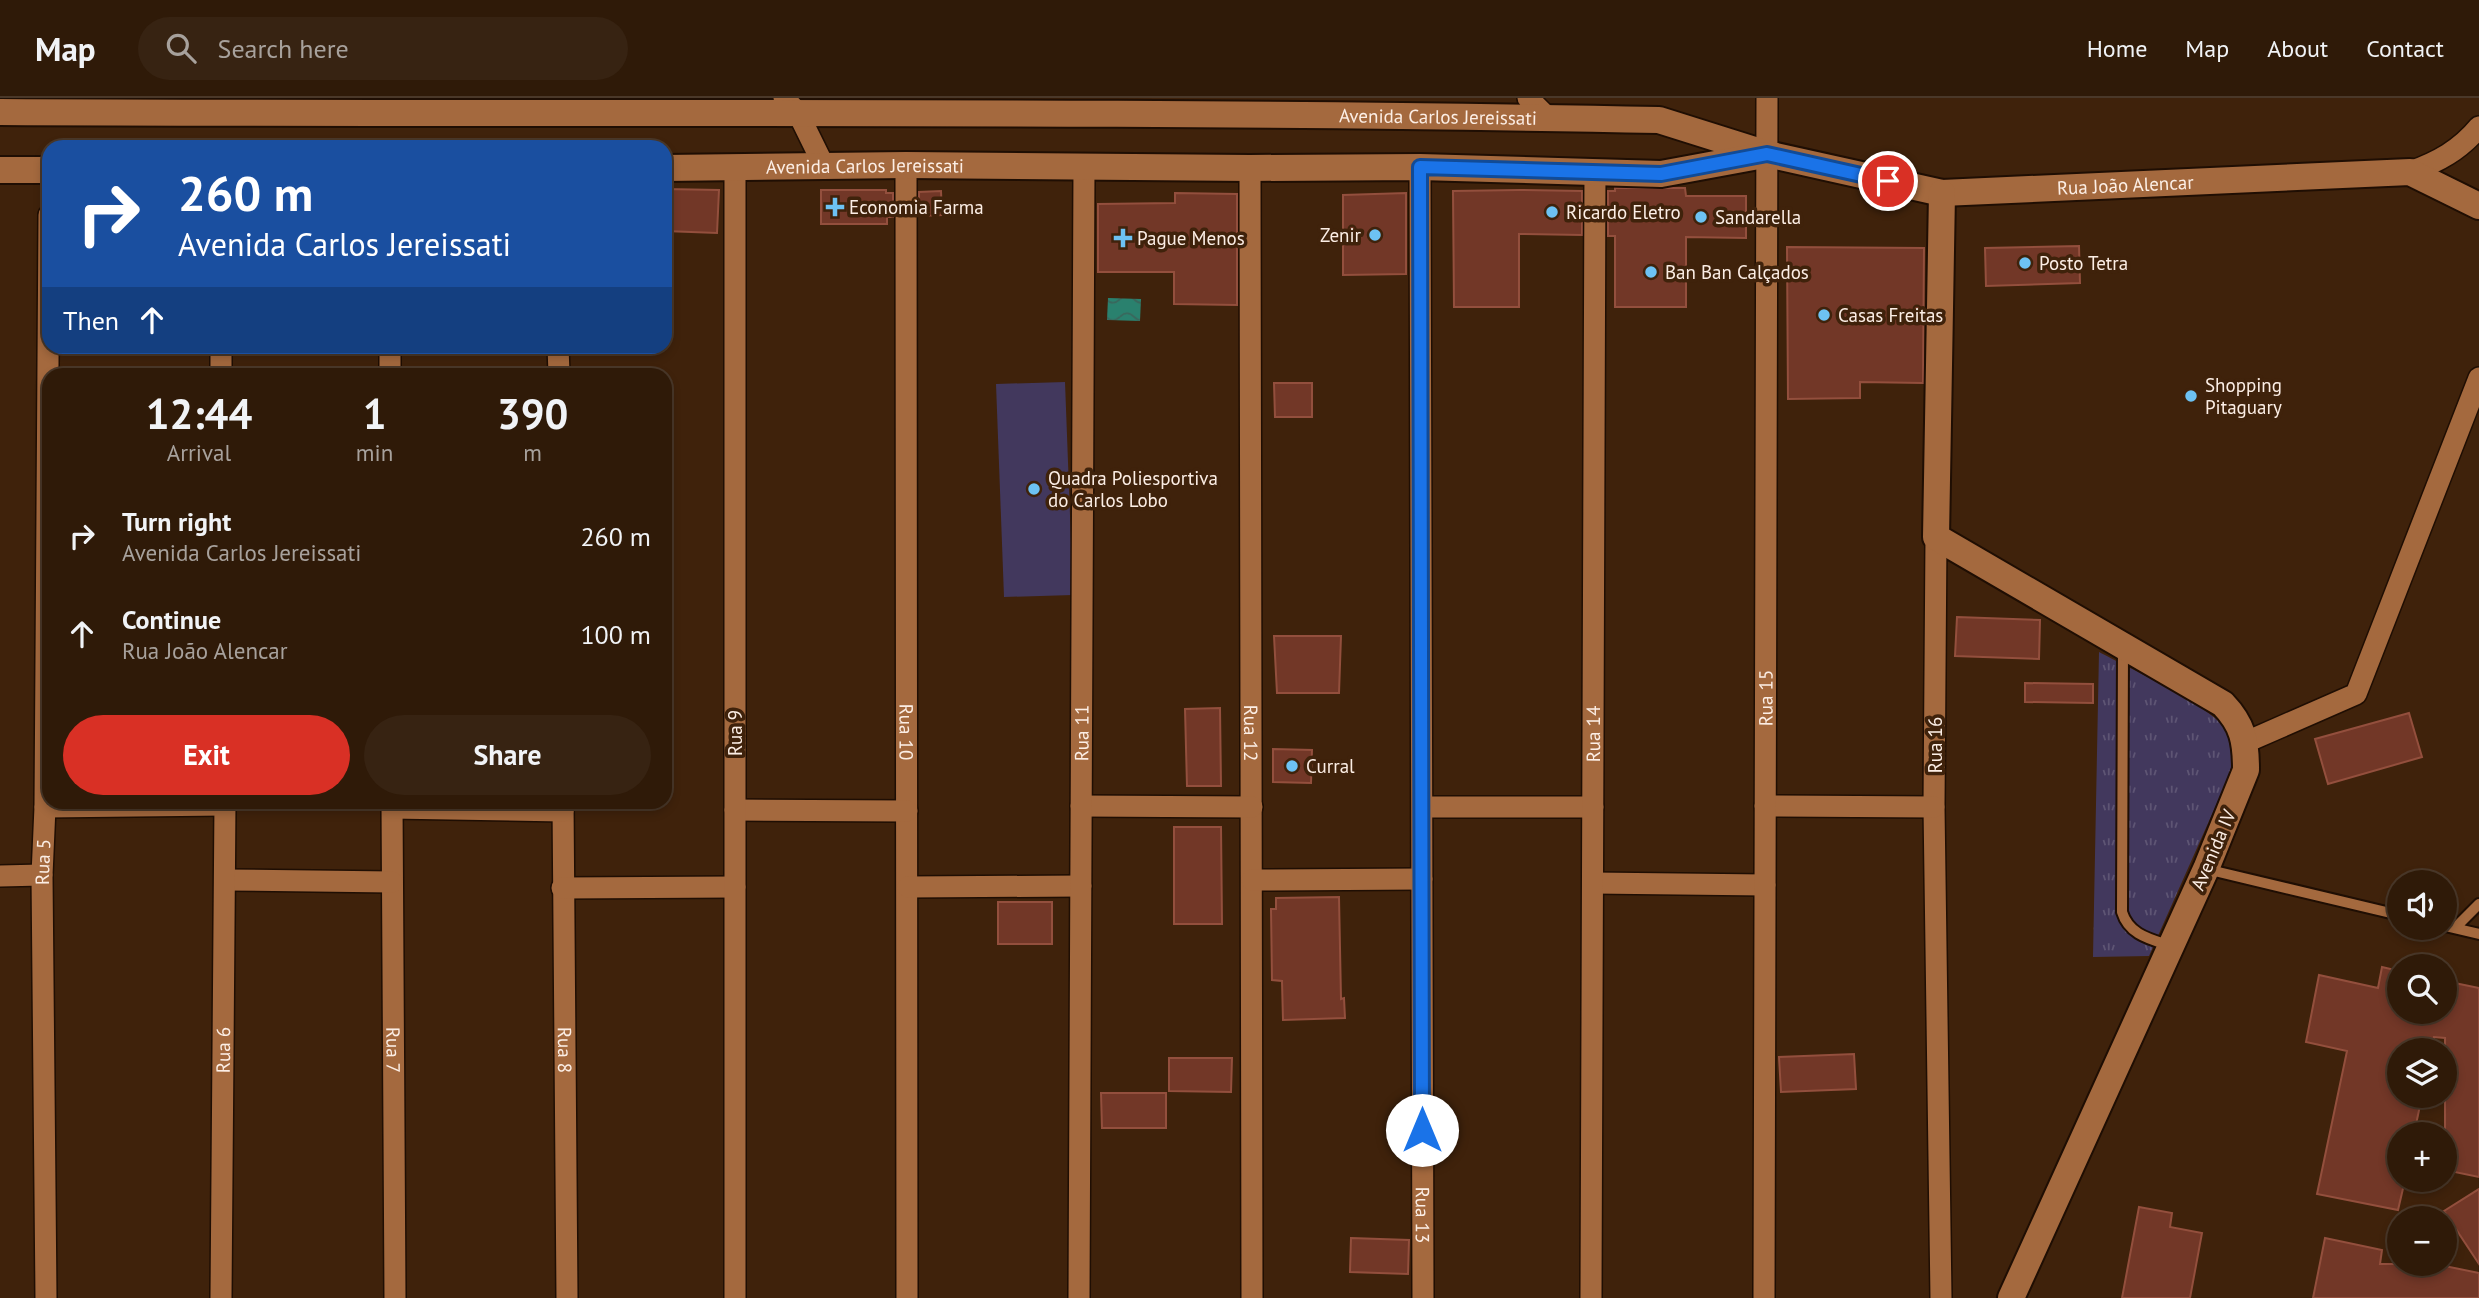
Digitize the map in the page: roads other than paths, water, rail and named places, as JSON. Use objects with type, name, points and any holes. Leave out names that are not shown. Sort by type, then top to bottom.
[{"type":"street","points":[[1287,98],[1306,117]]},
{"type":"street","points":[[1528,98],[1548,118]]},
{"type":"street","name":"Rua 15","points":[[1764,1298],[1767,98]]},
{"type":"street","name":"Avenida Carlos Jereissati","points":[[0,112],[78,105],[1044,106],[1306,117],[1659,120],[1767,154]]},
{"type":"street","points":[[791,105],[824,166]]},
{"type":"street","points":[[2410,172],[2451,153],[2479,127]]},
{"type":"street","name":"Avenida Carlos Jereissati","points":[[672,168],[906,165],[1420,167],[1661,174],[1767,154]]},
{"type":"street","name":"Rua João Alencar","points":[[1767,154],[1942,192],[2410,172],[2479,206]]},
{"type":"street","name":"Rua 10","points":[[906,165],[907,1298]]},
{"type":"street","name":"Rua 11","points":[[1079,1298],[1084,167]]},
{"type":"street","name":"Rua 13","points":[[1420,167],[1423,1298]]},
{"type":"street","name":"Rua 9","points":[[735,168],[735,1298]]},
{"type":"street","name":"Rua 12","points":[[1250,168],[1251,1298]]},
{"type":"street","points":[[0,170],[42,170]]},
{"type":"street","name":"Rua 14","points":[[1591,1298],[1595,171]]},
{"type":"street","name":"Rua 16","points":[[1941,1298],[1934,807],[1942,192]]},
{"type":"street","points":[[2244,743],[2356,694],[2479,378]]},
{"type":"street","name":"Avenida IV","points":[[1936,537],[2222,704],[2237,718],[2244,743],[2246,770],[2206,869],[2011,1298]]},
{"type":"street","points":[[1081,806],[1252,807]]},
{"type":"street","points":[[1765,806],[1934,807]]},
{"type":"street","points":[[1423,807],[1593,807]]},
{"type":"street","name":"Rua 5","points":[[45,809],[42,876],[46,1298]]},
{"type":"street","name":"Rua 6","points":[[221,1298],[225,809]]},
{"type":"street","name":"Rua 7","points":[[392,809],[395,1298]]},
{"type":"street","name":"Rua 8","points":[[563,809],[567,1298]]},
{"type":"street","points":[[735,810],[907,811]]},
{"type":"street","points":[[0,876],[42,876]]},
{"type":"street","points":[[1252,880],[1422,879]]},
{"type":"street","points":[[225,880],[392,882]]},
{"type":"street","points":[[1593,883],[1765,885]]},
{"type":"street","points":[[908,887],[1081,886]]},
{"type":"street","points":[[562,888],[735,887]]},
{"type":"lane","points":[[2123,646],[2122,912],[2131,929],[2171,946]]},
{"type":"lane","points":[[2206,869],[2387,912]]},
{"type":"lane","points":[[2457,921],[2479,904]]},
{"type":"lane","points":[[2457,929],[2479,934]]},
{"type":"water","points":[[1108,298],[1141,299],[1140,321],[1107,320]]},
{"type":"place","name":"Economia Farma","points":[[835,207]]},
{"type":"place","name":"Ricardo Eletro","points":[[1552,212]]},
{"type":"place","name":"Sandarella","points":[[1701,217]]},
{"type":"place","name":"Zenir","points":[[1375,235]]},
{"type":"place","name":"Pague Menos","points":[[1123,238]]},
{"type":"place","name":"Posto Tetra","points":[[2025,263]]},
{"type":"place","name":"Ban Ban Calçados","points":[[1651,272]]},
{"type":"place","name":"Casas Freitas","points":[[1824,315]]},
{"type":"place","name":"Shopping Pitaguary","points":[[2191,396]]},
{"type":"place","name":"Quadra Poliesportiva do Carlos Lobo","points":[[1034,489]]},
{"type":"place","name":"Curral","points":[[1292,766]]}]
